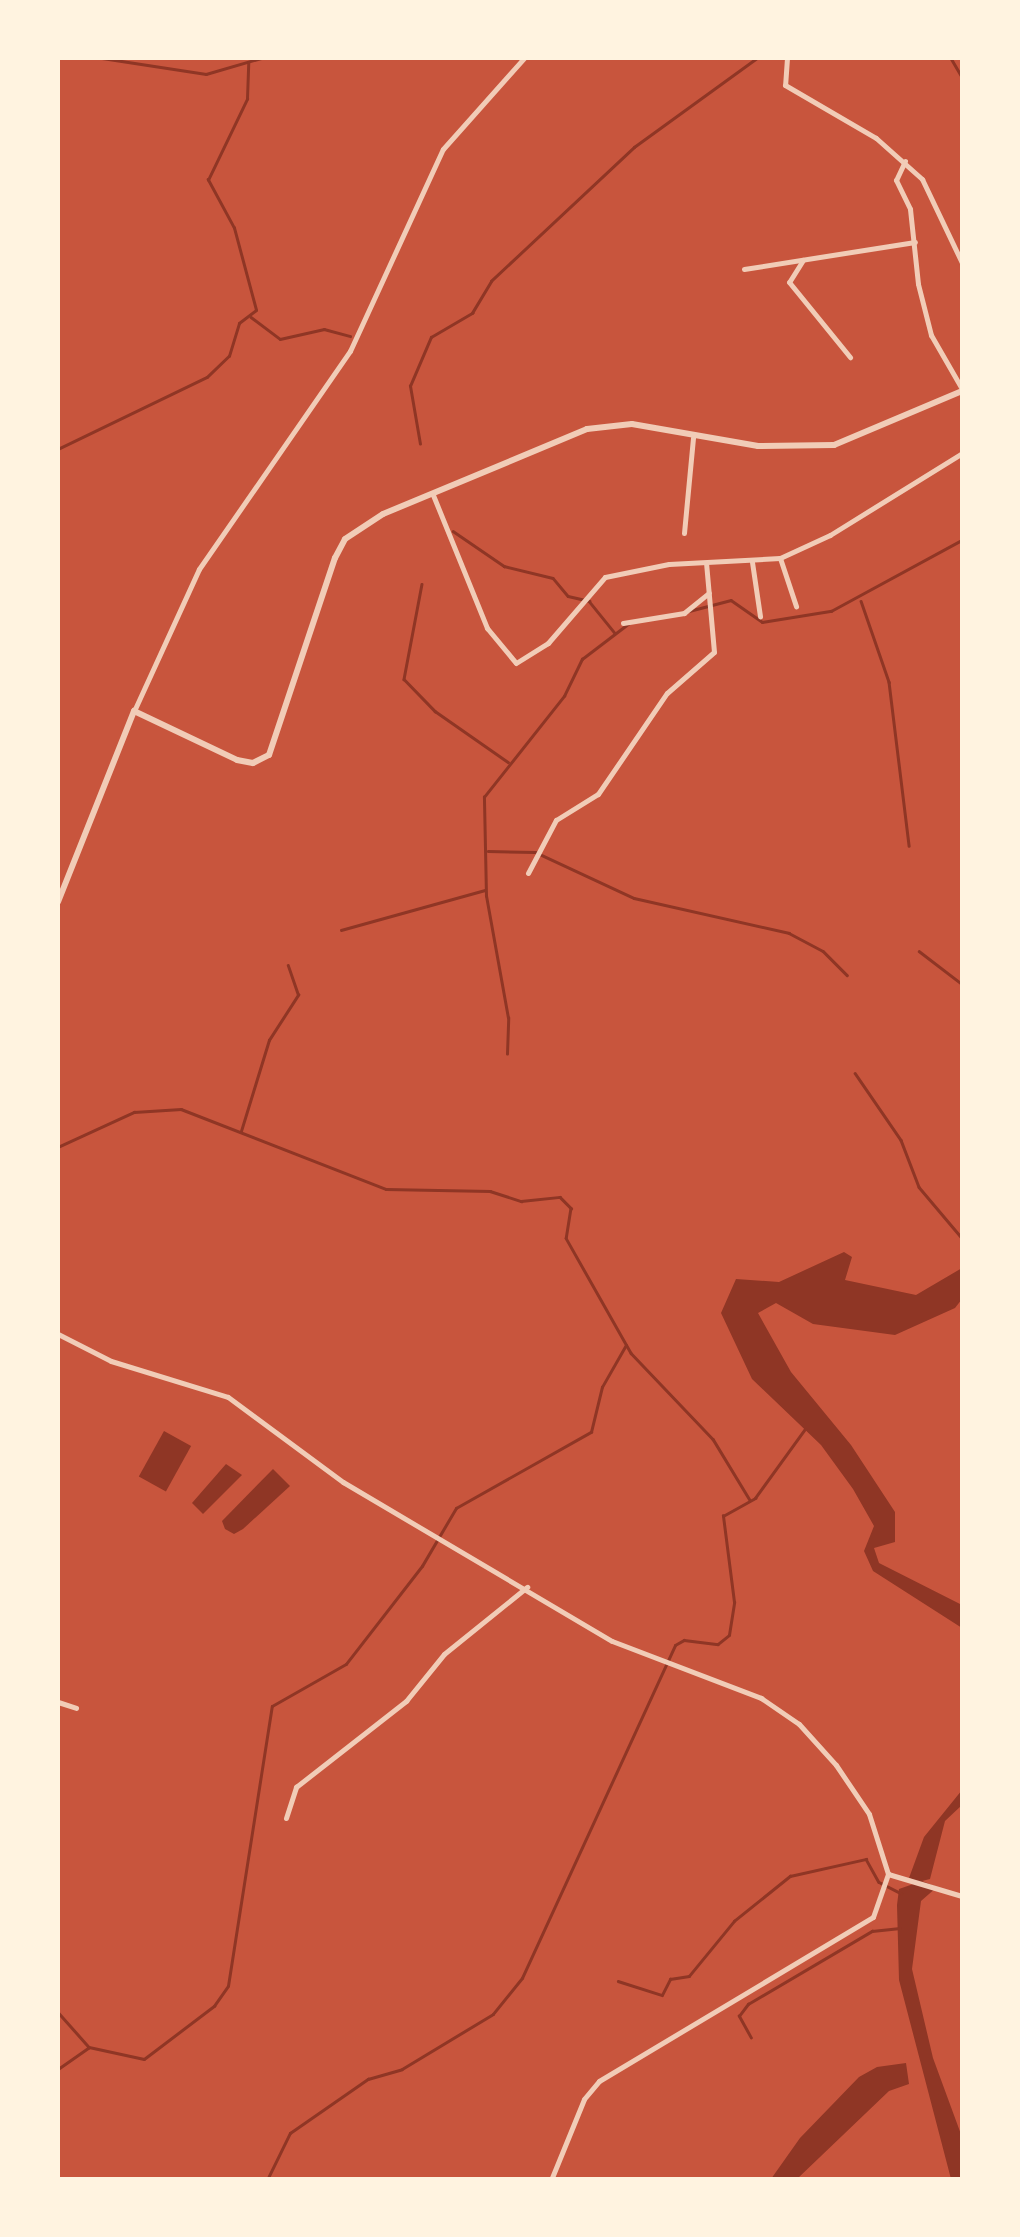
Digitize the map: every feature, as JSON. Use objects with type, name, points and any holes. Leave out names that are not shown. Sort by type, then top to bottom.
[{"type":"street","points":[[58,902],[134,711],[198,570],[350,351],[426,176],[466,117],[524,58]]},
{"type":"street","points":[[787,58],[785,85],[904,161],[922,179],[962,263]]},
{"type":"street","points":[[134,711],[238,760],[262,760],[285,714],[345,539],[382,514],[586,428],[632,424],[758,446],[834,445],[962,390],[931,335],[915,242],[896,180],[904,161]]},
{"type":"street","points":[[744,270],[915,242]]},
{"type":"street","points":[[803,260],[789,282],[850,357]]},
{"type":"street","points":[[684,533],[693,437]]},
{"type":"street","points":[[434,495],[487,628],[516,663],[548,644],[606,577],[706,563],[780,558],[830,535],[962,454]]},
{"type":"street","points":[[780,558],[796,606]]},
{"type":"street","points":[[752,562],[760,616]]},
{"type":"street","points":[[528,873],[556,820],[598,794],[667,693],[714,652],[706,563]]},
{"type":"street","points":[[623,623],[684,613],[709,594]]},
{"type":"street","points":[[58,1334],[111,1361],[228,1397],[343,1482],[527,1587],[612,1641],[658,1661],[745,1689],[813,1737],[863,1804],[888,1874],[873,1917],[595,2084],[550,2180]]},
{"type":"street","points":[[286,1818],[296,1786],[406,1701],[444,1654],[527,1587]]},
{"type":"street","points":[[58,1702],[76,1708]]},
{"type":"street","points":[[888,1874],[930,1883],[962,1896]]},
{"type":"shaded area","points":[[844,1252],[852,1257],[845,1280],[916,1295],[962,1268],[962,1299],[955,1308],[895,1335],[813,1324],[776,1303],[758,1313],[791,1372],[851,1445],[895,1512],[895,1542],[874,1548],[879,1563],[962,1605],[962,1628],[873,1571],[864,1551],[874,1526],[853,1489],[821,1445],[752,1379],[721,1313],[736,1279],[779,1282]]},
{"type":"shaded area","points":[[164,1431],[191,1446],[166,1492],[139,1476]]},
{"type":"shaded area","points":[[226,1464],[242,1475],[203,1514],[192,1503]]},
{"type":"shaded area","points":[[273,1469],[290,1486],[243,1529],[234,1534],[225,1529],[222,1521]]},
{"type":"shaded area","points":[[962,1790],[962,1805],[945,1821],[930,1879],[922,1881],[937,1887],[921,1901],[912,1969],[933,2058],[962,2137],[962,2179],[951,2179],[899,1980],[897,1905],[899,1889],[919,1882],[909,1878],[924,1837]]},
{"type":"shaded area","points":[[906,2063],[909,2084],[889,2091],[797,2179],[771,2179],[800,2138],[859,2077],[877,2067]]},
{"type":"waterway","points":[[102,58],[206,74],[261,58]]},
{"type":"waterway","points":[[420,444],[410,386],[431,337],[472,313],[491,281],[634,147],[757,58]]},
{"type":"waterway","points":[[951,58],[962,77]]},
{"type":"waterway","points":[[58,449],[207,377],[229,356],[239,323],[256,310],[234,228],[208,180],[247,99],[248,63]]},
{"type":"waterway","points":[[251,317],[280,339],[324,329],[350,336]]},
{"type":"waterway","points":[[453,531],[504,566],[553,578],[568,596],[589,601],[614,632]]},
{"type":"waterway","points":[[689,611],[731,600],[762,622],[831,611],[962,540]]},
{"type":"waterway","points":[[422,584],[404,679],[435,711],[508,762]]},
{"type":"waterway","points":[[861,601],[889,682],[909,846]]},
{"type":"waterway","points":[[507,1054],[508,1018],[486,896],[484,797],[564,696],[582,659],[628,624]]},
{"type":"waterway","points":[[488,851],[535,852],[634,898],[789,933],[823,951],[847,975]]},
{"type":"waterway","points":[[341,930],[485,890]]},
{"type":"waterway","points":[[919,951],[962,984]]},
{"type":"waterway","points":[[241,1131],[269,1040],[298,995],[288,966]]},
{"type":"waterway","points":[[855,1073],[901,1140],[919,1187],[962,1238]]},
{"type":"waterway","points":[[58,1147],[134,1112],[181,1109],[386,1189],[490,1191],[521,1201],[560,1197],[571,1208],[566,1238],[631,1353],[713,1439],[750,1500]]},
{"type":"waterway","points":[[58,2012],[89,2047],[144,2059],[214,2006],[228,1986],[272,1706],[346,1664],[422,1566],[456,1508],[591,1432],[602,1387],[626,1345]]},
{"type":"waterway","points":[[267,2180],[290,2133],[368,2079],[402,2069],[493,2014],[522,1978],[675,1645],[684,1640],[718,1644],[729,1635],[734,1602],[723,1516],[755,1498],[805,1429]]},
{"type":"waterway","points":[[618,1981],[662,1995],[670,1979],[689,1976],[734,1921],[790,1876],[866,1859],[879,1882],[901,1893]]},
{"type":"waterway","points":[[751,2038],[739,2016],[748,2004],[872,1931],[900,1928]]},
{"type":"waterway","points":[[58,2069],[88,2048]]}]
